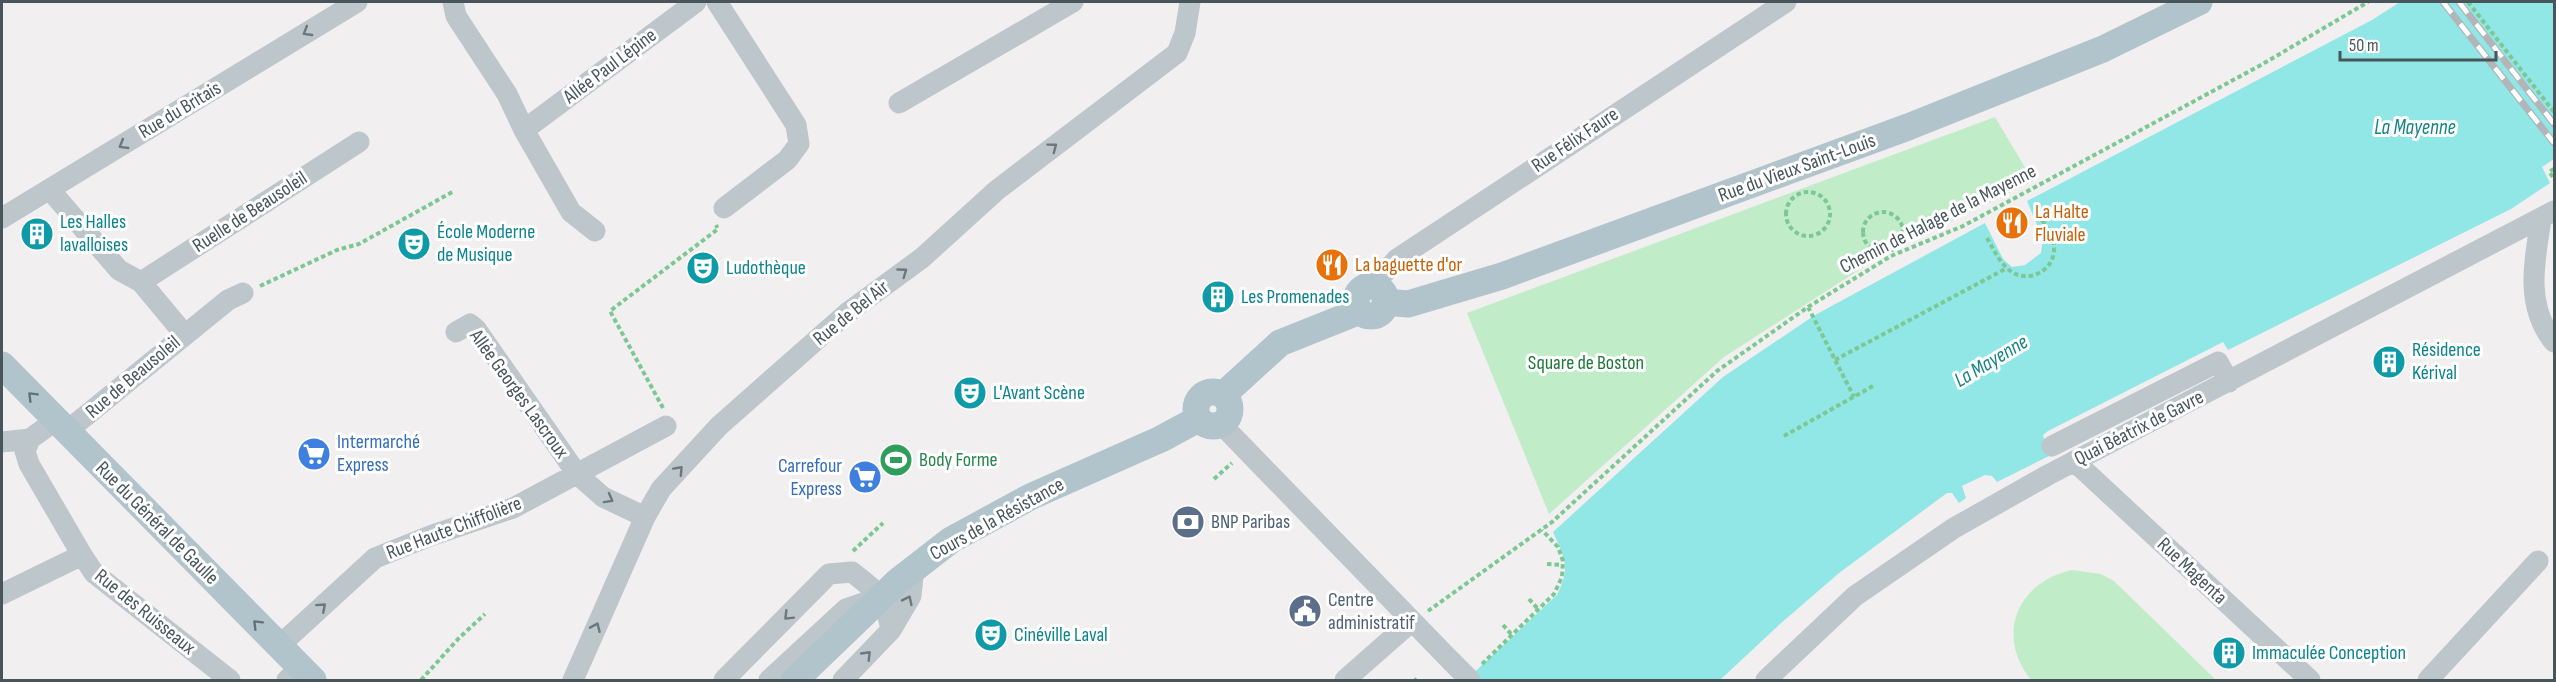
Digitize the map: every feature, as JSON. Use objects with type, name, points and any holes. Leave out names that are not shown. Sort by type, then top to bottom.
[{"type":"main road","name":"Rue du Vieux Saint-Louis","points":[[1378,294],[1408,304],[1502,276],[1830,156],[2103,49],[2199,2]]},
{"type":"main road","points":[[1210,422],[1230,410],[1223,395],[1280,343],[1360,311],[1356,303],[1358,293],[1378,294]]},
{"type":"main road","name":"Rue du Général de Gaulle","points":[[2,365],[279,646],[300,676]]},
{"type":"main road","name":"Cours de la Résistance","points":[[795,681],[914,567],[951,540],[1030,497],[1161,439],[1210,422]]},
{"type":"street","name":"Rue du Britais","points":[[2,218],[357,2]]},
{"type":"street","points":[[453,2],[456,16],[507,94],[524,130],[571,212],[595,231]]},
{"type":"street","name":"Allée Paul Lépine","points":[[524,130],[696,2]]},
{"type":"street","points":[[717,2],[796,125],[799,144],[788,160],[724,208]]},
{"type":"street","points":[[899,103],[1073,2]]},
{"type":"street","name":"Rue de Bel Air","points":[[573,681],[645,517],[661,489],[719,426],[847,313],[922,258],[997,190],[1177,53],[1185,33],[1190,2]]},
{"type":"street","name":"Rue Félix Faure","points":[[1378,294],[1397,259],[1786,2]]},
{"type":"street","name":"Ruelle de Beausoleil","points":[[141,282],[349,142]]},
{"type":"street","name":"Rue de Beausoleil","points":[[30,439],[62,426],[185,335],[141,282],[119,270],[50,189]]},
{"type":"street","points":[[2548,216],[2533,286],[2536,309],[2545,330],[2554,342]]},
{"type":"street","name":"Quai Béatrix de Gavre","points":[[1766,681],[1855,596],[1954,528],[2074,461],[2548,216]]},
{"type":"street","points":[[185,335],[228,300],[243,293]]},
{"type":"street","name":"Allée Georges Lascroux","points":[[456,332],[470,324],[494,347],[577,474]]},
{"type":"street","points":[[2052,446],[2218,362],[2229,382]]},
{"type":"street","points":[[1210,422],[1372,580],[1451,661],[1476,673]]},
{"type":"street","name":"Rue Haute Chiffolière","points":[[279,646],[375,558],[430,536],[513,508],[666,426]]},
{"type":"street","points":[[2,442],[30,439]]},
{"type":"street","name":"Rue des Ruisseaux","points":[[30,439],[25,451],[29,464],[94,573],[230,681]]},
{"type":"street","name":"Rue Magenta","points":[[2074,461],[2310,681]]},
{"type":"street","points":[[577,474],[603,496],[645,517]]},
{"type":"street","points":[[2,594],[82,555]]},
{"type":"street","points":[[2428,681],[2538,561]]},
{"type":"street","points":[[843,681],[891,630],[911,596],[914,567]]},
{"type":"street","points":[[724,681],[830,574],[852,572],[882,596],[891,630]]},
{"type":"street","points":[[769,681],[846,609],[882,596]]},
{"type":"street","points":[[1346,681],[1412,621]]},
{"type":"path","name":"Chemin de Halage de la Mayenne","points":[[1412,621],[1542,530],[1717,371],[1808,307],[1896,254],[1973,220],[2270,60],[2368,2]]},
{"type":"path","points":[[2468,2],[2554,112]]},
{"type":"path","points":[[2554,169],[2549,172],[2554,178]]},
{"type":"path","points":[[243,293],[337,250],[359,244],[454,191]]},
{"type":"path","points":[[1802,192],[1823,197],[1830,210],[1827,224],[1816,234],[1802,235],[1787,220],[1787,207],[1790,200],[1802,192]]},
{"type":"path","points":[[666,426],[668,418],[657,394],[610,311],[718,229],[711,218],[724,208]]},
{"type":"path","points":[[1987,238],[2007,268],[2019,276],[2037,275],[2050,264],[2054,256],[2052,239],[2038,213]]},
{"type":"path","points":[[1891,214],[1901,224],[1901,237],[1894,248],[1882,252],[1876,251],[1866,243],[1864,225],[1872,215],[1891,214]]},
{"type":"path","points":[[1894,248],[1896,254]]},
{"type":"path","points":[[1835,360],[2007,268]]},
{"type":"path","points":[[1808,307],[1854,397]]},
{"type":"path","points":[[1785,436],[1873,386]]},
{"type":"path","points":[[830,574],[883,523]]},
{"type":"path","points":[[1476,673],[1554,594],[1562,577],[1558,547],[1542,530]]},
{"type":"path","points":[[1547,564],[1562,565]]},
{"type":"path","points":[[1529,599],[1538,609]]},
{"type":"path","points":[[421,681],[459,638],[485,614]]},
{"type":"path","points":[[1503,625],[1512,635]]},
{"type":"green space","name":"Square de Boston","points":[[1995,117],[2033,181],[1887,252],[1724,357],[1549,514],[1467,313]]},
{"type":"green space","points":[[2072,570],[2101,574],[2114,581],[2216,680],[2031,680],[2020,663],[2014,646],[2017,613],[2025,598],[2037,586],[2053,576]]},
{"type":"water","name":"La Mayenne","points":[[2400,2],[2554,2],[2554,159],[2542,167],[2550,183],[2511,209],[2228,350],[2223,342],[2048,431],[2043,435],[2049,456],[1997,482],[1992,476],[1985,475],[1962,486],[1966,498],[1959,503],[1952,493],[1947,493],[1839,573],[1720,680],[1466,680],[1557,595],[1564,577],[1565,563],[1553,532],[1723,377],[1815,315],[1985,223],[2003,259],[2012,267],[2025,265],[2041,253],[2043,239],[2027,201],[2372,20]]},
{"type":"railway","points":[[2443,2],[2554,143]]},
{"type":"railway","points":[[2459,2],[2554,124]]},
{"type":"place","name":"La Halte Fluviale","points":[[2012,223]]},
{"type":"place","name":"Les Halles lavalloises","points":[[37,234]]},
{"type":"place","name":"École Moderne de Musique","points":[[414,244]]},
{"type":"place","name":"La baguette d'or","points":[[1332,265]]},
{"type":"place","name":"Ludothèque","points":[[703,268]]},
{"type":"place","name":"Les Promenades","points":[[1218,297]]},
{"type":"place","name":"Résidence Kérival","points":[[2389,362]]},
{"type":"place","name":"L'Avant Scène","points":[[970,393]]},
{"type":"place","name":"Intermarché Express","points":[[314,454]]},
{"type":"place","name":"Body Forme","points":[[896,460]]},
{"type":"place","name":"Carrefour Express","points":[[865,477]]},
{"type":"place","name":"BNP Paribas","points":[[1188,522]]},
{"type":"place","name":"Centre administratif","points":[[1305,611]]},
{"type":"place","name":"Cinéville Laval","points":[[991,635]]},
{"type":"place","name":"Immaculée Conception","points":[[2229,653]]}]
